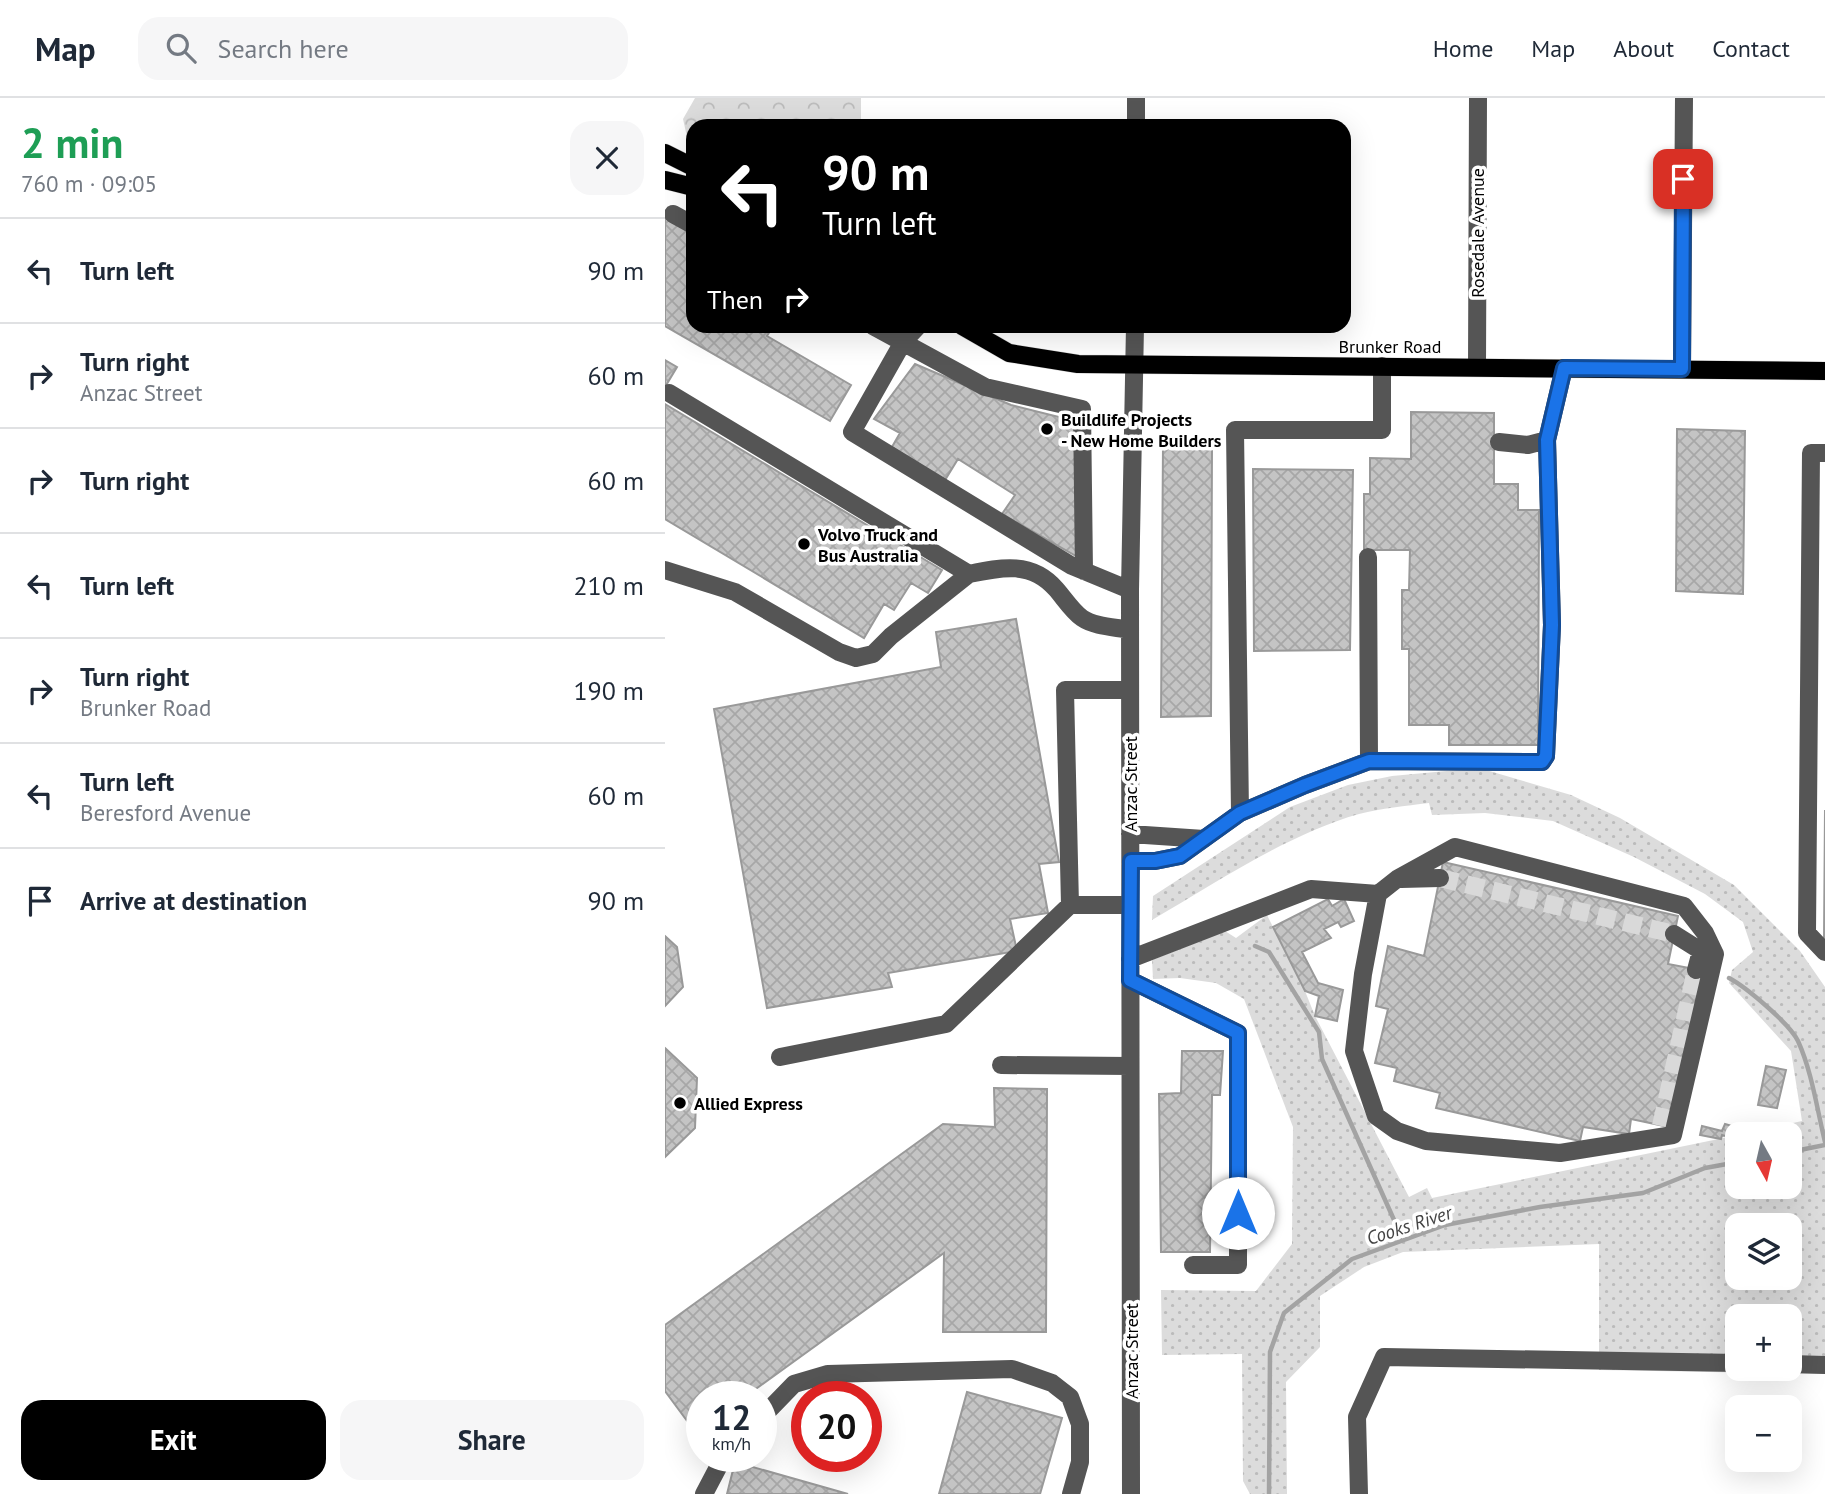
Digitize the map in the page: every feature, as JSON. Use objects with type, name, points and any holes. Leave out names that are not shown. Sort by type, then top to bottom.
[{"type":"main road","points":[[665,153],[686,164]]},
{"type":"main road","points":[[665,180],[686,185]]},
{"type":"main road","name":"Brunker Road","points":[[974,333],[1009,353],[1078,364],[1825,371]]},
{"type":"street","points":[[1136,98],[1136,119]]},
{"type":"street","name":"Rosedale Avenue","points":[[1476,367],[1478,98]]},
{"type":"street","points":[[1682,369],[1684,98]]},
{"type":"street","points":[[673,214],[686,221]]},
{"type":"street","points":[[887,333],[985,387],[1083,409],[1084,571]]},
{"type":"street","points":[[912,333],[852,432],[1072,566],[1130,590]]},
{"type":"street","name":"Anzac Street","points":[[1131,1494],[1130,590],[1135,333]]},
{"type":"street","points":[[1240,813],[1235,430],[1382,430],[1382,366]]},
{"type":"street","points":[[1131,861],[1155,861],[1180,856],[1240,813],[1369,761],[1542,762],[1546,756],[1552,625],[1547,440],[1564,368]]},
{"type":"street","points":[[669,393],[969,574]]},
{"type":"street","points":[[1499,442],[1528,444],[1547,440]]},
{"type":"street","points":[[1825,453],[1811,453],[1807,933],[1825,952]]},
{"type":"street","points":[[1368,557],[1369,761]]},
{"type":"street","points":[[665,570],[735,592],[839,652],[856,658],[873,654],[891,636],[969,574],[1014,568],[1033,570],[1049,580],[1082,618],[1100,625],[1130,630]]},
{"type":"street","points":[[1070,905],[1065,690],[1130,690]]},
{"type":"street","points":[[1131,834],[1204,839]]},
{"type":"street","points":[[1455,847],[1684,906],[1705,933],[1708,953],[1673,1135],[1660,1131],[1559,1153],[1426,1141],[1397,1131],[1377,1116],[1354,1051],[1363,974],[1378,894],[1397,879],[1455,847]]},
{"type":"street","points":[[1397,879],[1440,878]]},
{"type":"street","points":[[1130,959],[1311,889],[1378,894]]},
{"type":"street","points":[[780,1057],[946,1024],[1070,905],[1131,905]]},
{"type":"street","points":[[1674,934],[1708,953]]},
{"type":"street","points":[[1696,970],[1708,953]]},
{"type":"street","points":[[1130,980],[1238,1033],[1238,1265],[1193,1265]]},
{"type":"street","points":[[1001,1065],[1130,1066]]},
{"type":"street","points":[[1359,1494],[1357,1417],[1384,1357],[1725,1363]]},
{"type":"street","points":[[1802,1364],[1825,1364]]},
{"type":"street","points":[[777,1402],[794,1384],[828,1374],[1012,1369],[1052,1383],[1069,1397],[1080,1424],[1080,1462],[1071,1494]]},
{"type":"street","points":[[704,1494],[716,1472]]},
{"type":"green space","points":[[695,98],[861,98],[861,119],[686,119],[686,132],[683,119]]},
{"type":"green space","points":[[1479,768],[1571,795],[1620,818],[1734,885],[1800,951],[1825,987],[1825,1374],[1802,1374],[1802,1304],[1725,1304],[1725,1372],[1599,1370],[1599,1244],[1403,1252],[1364,1267],[1320,1296],[1320,1347],[1286,1382],[1287,1494],[1250,1494],[1243,1481],[1242,1354],[1162,1355],[1161,1290],[1256,1291],[1292,1244],[1293,1127],[1244,999],[1216,983],[1180,978],[1153,979],[1152,960],[1225,931],[1236,938],[1267,915],[1315,1016],[1409,1197],[1427,1188],[1432,1198],[1725,1138],[1725,1199],[1803,1199],[1803,1122],[1797,1122],[1802,1121],[1791,1051],[1729,983],[1732,970],[1753,952],[1743,922],[1705,894],[1634,857],[1553,821],[1485,813],[1432,815],[1429,803],[1359,814],[1279,847],[1152,920],[1153,896],[1290,807],[1348,785],[1392,776]]},
{"type":"building","points":[[665,216],[686,228],[686,333],[769,333],[767,336],[851,385],[830,421],[665,326]]},
{"type":"building","points":[[665,360],[677,367],[665,387]]},
{"type":"building","points":[[915,364],[1011,405],[1075,421],[1076,556],[1002,514],[1015,495],[958,459],[945,480],[892,447],[900,433],[874,419]]},
{"type":"building","name":"Volvo Truck and Bus Australia","points":[[665,404],[942,570],[928,593],[911,583],[894,610],[884,604],[864,638],[665,519]]},
{"type":"building","points":[[1411,412],[1494,413],[1494,484],[1518,484],[1518,510],[1539,510],[1538,745],[1449,745],[1449,725],[1409,725],[1409,649],[1402,649],[1402,590],[1409,590],[1410,550],[1364,550],[1364,494],[1370,494],[1370,458],[1411,459]]},
{"type":"building","points":[[1677,429],[1745,431],[1743,594],[1676,591]]},
{"type":"building","points":[[1163,446],[1212,446],[1211,716],[1161,717]]},
{"type":"building","points":[[1253,469],[1353,470],[1350,650],[1254,651]]},
{"type":"building","points":[[1016,619],[1059,862],[1039,864],[1048,913],[1010,919],[1017,951],[888,973],[892,987],[767,1008],[714,709],[941,667],[936,632]]},
{"type":"building","points":[[1825,810],[1825,940],[1824,940]]},
{"type":"building","points":[[1443,862],[1678,916],[1668,964],[1705,971],[1669,1127],[1631,1119],[1629,1134],[1583,1127],[1580,1141],[1436,1108],[1440,1093],[1394,1081],[1397,1068],[1375,1063],[1388,1009],[1376,1006],[1388,946],[1424,956]]},
{"type":"building","points":[[1328,899],[1332,906],[1344,899],[1354,921],[1341,927],[1338,922],[1324,929],[1331,938],[1302,952],[1318,983],[1343,990],[1337,1021],[1315,1016],[1319,996],[1305,991],[1273,927]]},
{"type":"building","points":[[665,936],[677,947],[683,987],[665,1006]]},
{"type":"building","name":"Allied Express","points":[[665,1048],[697,1078],[695,1128],[665,1157]]},
{"type":"building","points":[[1182,1051],[1223,1051],[1220,1095],[1212,1095],[1210,1252],[1161,1252],[1159,1094],[1181,1093]]},
{"type":"building","points":[[1766,1066],[1786,1070],[1777,1108],[1758,1105]]},
{"type":"building","points":[[994,1088],[1047,1089],[1046,1332],[943,1332],[944,1253],[767,1381],[686,1381],[686,1419],[665,1391],[665,1325],[943,1124],[995,1127]]},
{"type":"building","points":[[1725,1124],[1725,1136],[1722,1135],[1721,1139],[1700,1135],[1702,1126],[1722,1131]]},
{"type":"building","points":[[967,1392],[1062,1418],[1040,1494],[939,1494]]},
{"type":"building","points":[[732,1472],[770,1472],[848,1494],[727,1494]]},
{"type":"waterway","points":[[1255,946],[1269,952],[1319,1032],[1322,1059],[1403,1240]]},
{"type":"waterway","points":[[1729,978],[1767,1006],[1798,1041],[1811,1078],[1825,1142]]},
{"type":"waterway","name":"Cooks River","points":[[1803,1149],[1825,1145]]},
{"type":"waterway","name":"Cooks River","points":[[1269,1494],[1270,1352],[1284,1313],[1352,1259],[1445,1225],[1540,1207],[1643,1193],[1705,1168],[1725,1164]]},
{"type":"tunnel","points":[[1440,878],[1674,934]]},
{"type":"tunnel","points":[[1661,1126],[1696,970]]},
{"type":"place","name":"Buildlife Projects - New Home Builders","points":[[1047,429]]},
{"type":"place","name":"Volvo Truck and Bus Australia","points":[[804,544]]},
{"type":"place","name":"Allied Express","points":[[680,1103]]},
{"type":"route","points":[[1238,1213],[1238,1033],[1130,980],[1131,861],[1155,861],[1180,856],[1240,813],[1369,761],[1542,762],[1546,756],[1552,625],[1547,440],[1564,368],[1682,369],[1683,179]]}]
